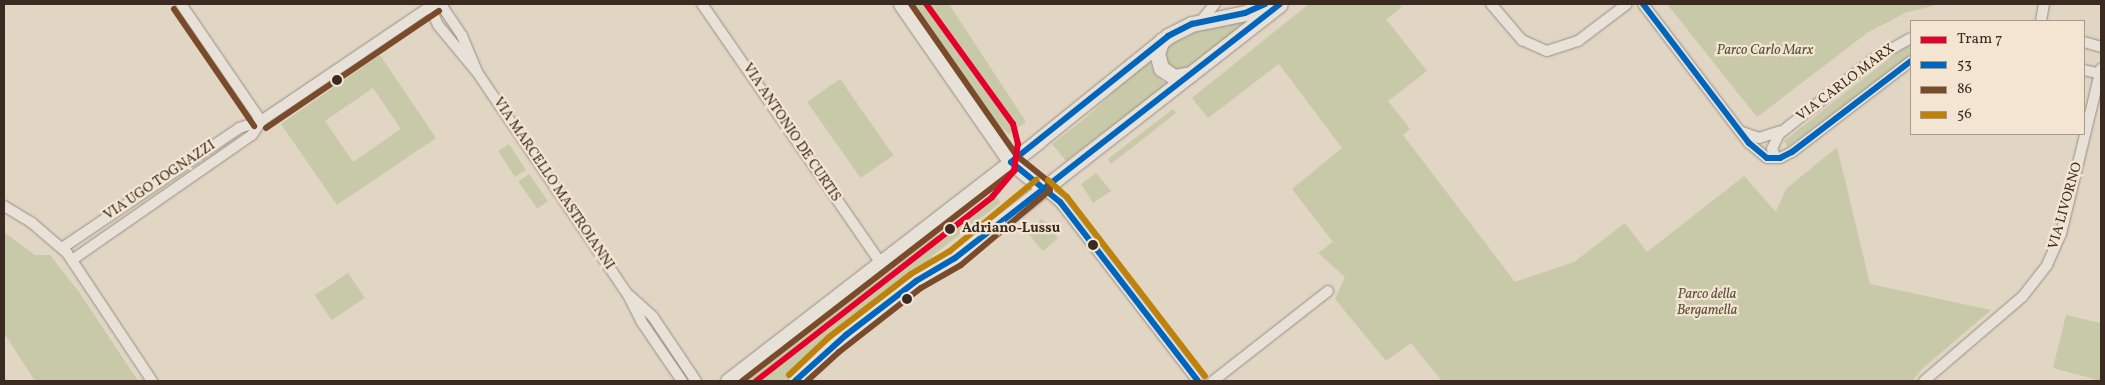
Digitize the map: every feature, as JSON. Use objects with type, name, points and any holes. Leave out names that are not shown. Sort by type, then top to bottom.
[{"type":"street","points":[[181,4],[261,121]]},
{"type":"street","name":"VIA UGO TOGNAZZI","points":[[72,260],[252,135],[261,121],[434,4]]},
{"type":"street","name":"VIA MARCELLO MASTROIANNI","points":[[434,4],[432,11],[438,25],[477,72],[628,295],[641,321],[682,381]]},
{"type":"street","name":"VIA ANTONIO DE CURTIS","points":[[702,4],[881,263]]},
{"type":"street","points":[[901,4],[1011,162],[1060,202],[1198,381]]},
{"type":"street","points":[[1200,21],[1215,4]]},
{"type":"street","points":[[728,381],[1011,162],[1162,40],[1200,21],[1245,13],[1265,4]]},
{"type":"street","points":[[795,381],[840,340],[916,281],[956,258],[1042,187],[1195,72],[1280,4]]},
{"type":"street","points":[[1491,4],[1522,40],[1547,51],[1578,41],[1627,4]]},
{"type":"street","points":[[1643,4],[1753,148],[1763,156],[1776,158],[1773,142],[1753,148]]},
{"type":"street","points":[[2041,20],[2044,4]]},
{"type":"street","name":"VIA CARLO MARX","points":[[1773,142],[1783,130],[1868,63],[1910,39]]},
{"type":"street","points":[[1162,40],[1157,56],[1164,71],[1178,77],[1195,72]]},
{"type":"street","points":[[2085,42],[2101,47]]},
{"type":"street","name":"VIA CARLO MARX","points":[[1776,158],[1792,152],[1910,62]]},
{"type":"street","points":[[2085,70],[2101,72]]},
{"type":"street","name":"VIA LIVORNO","points":[[1924,381],[2023,296],[2047,265],[2061,234],[2101,72]]},
{"type":"street","name":"VIA UGO TOGNAZZI","points":[[62,248],[245,124],[261,121]]},
{"type":"street","name":"VIA CARLO MARX","points":[[1739,130],[1754,138],[1783,130]]},
{"type":"street","points":[[4,206],[32,223],[62,248],[72,260],[152,381]]},
{"type":"street","points":[[1213,381],[1328,290]]},
{"type":"street","name":"VIA MARCELLO MASTROIANNI","points":[[628,295],[653,317],[696,381]]},
{"type":"green space","points":[[915,4],[949,4],[1026,122],[1009,134],[998,125]]},
{"type":"green space","name":"Parco della Bergamella","points":[[1309,4],[1399,4],[1402,7],[1386,19],[1427,71],[1388,101],[1410,129],[1403,135],[1515,282],[1574,262],[1625,223],[1647,252],[1744,176],[1776,212],[1786,189],[1837,147],[1870,284],[1991,310],[1922,369],[1912,381],[1442,381],[1411,343],[1386,361],[1335,299],[1345,277],[1318,253],[1333,242],[1292,189],[1342,148],[1279,64],[1208,118],[1192,98]]},
{"type":"green space","name":"Parco Carlo Marx","points":[[1667,4],[1940,4],[1905,13],[1867,33],[1757,117]]},
{"type":"green space","points":[[1253,19],[1191,68],[1175,69],[1166,60],[1168,44],[1193,29]]},
{"type":"green space","points":[[1910,46],[1910,56],[1788,147],[1784,141],[1895,54]]},
{"type":"green space","points":[[380,55],[436,138],[337,205],[281,124]],"holes":[[[373,88],[401,129],[353,162],[325,121]]]},
{"type":"green space","points":[[1148,59],[1156,75],[1167,85],[1066,161],[1052,144],[1088,116]]},
{"type":"green space","points":[[840,79],[893,155],[861,178],[807,102]]},
{"type":"green space","points":[[1173,109],[1176,113],[1111,164],[1108,159]]},
{"type":"green space","points":[[509,144],[526,170],[515,177],[498,151]]},
{"type":"green space","points":[[1096,173],[1111,191],[1093,203],[1081,184]]},
{"type":"green space","points":[[529,174],[548,201],[537,208],[518,181]]},
{"type":"green space","points":[[995,191],[1000,203],[932,256],[934,260],[832,337],[783,381],[747,381],[786,345],[933,231],[938,237]]},
{"type":"green space","points":[[1042,219],[1058,238],[1043,251],[1027,232]]},
{"type":"green space","points":[[4,232],[35,255],[50,255],[79,292],[138,381],[35,381],[4,333]]},
{"type":"green space","points":[[348,273],[365,298],[332,320],[315,295]]},
{"type":"green space","points":[[2066,315],[2101,323],[2101,381],[2053,368]]},
{"type":"tram line","name":"7","points":[[756,381],[992,197],[1014,171],[1018,144],[1013,124],[926,4]]},
{"type":"transit line","name":"86","points":[[807,381],[839,352],[921,288],[961,265],[1050,190],[1048,181],[1017,156],[911,4]]},
{"type":"transit line","name":"53","points":[[1198,381],[1060,202],[1011,162],[1168,36],[1192,24],[1245,13],[1265,4]]},
{"type":"transit line","name":"53","points":[[795,381],[846,335],[916,281],[955,258],[1280,4]]},
{"type":"transit line","name":"53","points":[[1643,4],[1749,143],[1767,158],[1780,158],[1792,152],[1910,62]]},
{"type":"transit line","name":"86","points":[[174,9],[254,126]]},
{"type":"transit line","name":"86","points":[[266,128],[439,11]]},
{"type":"transit line","name":"86","points":[[742,381],[1016,169]]},
{"type":"transit line","name":"56","points":[[789,375],[828,338],[911,274],[950,251],[1036,180]]},
{"type":"transit line","name":"56","points":[[1048,180],[1067,197],[1205,376]]},
{"type":"place","name":"Adriano-Lussu","points":[[950,229]]}]
